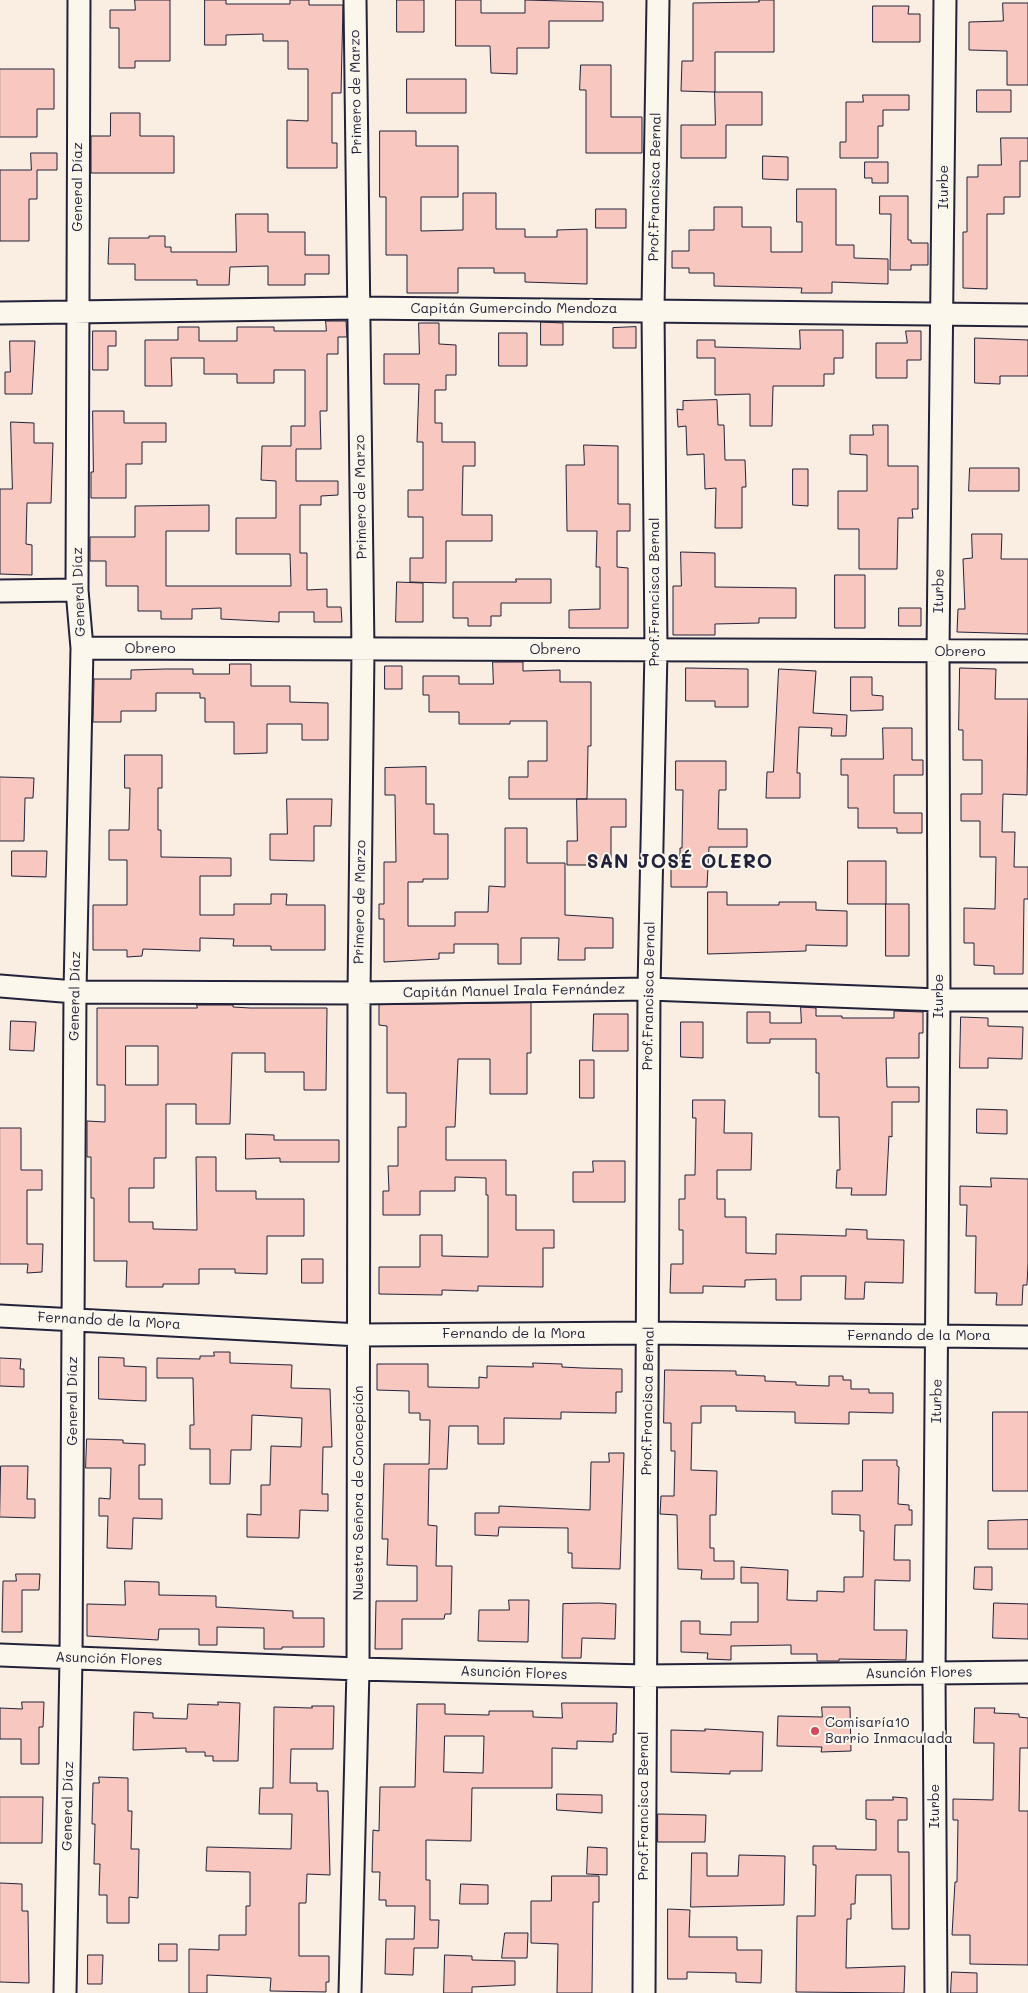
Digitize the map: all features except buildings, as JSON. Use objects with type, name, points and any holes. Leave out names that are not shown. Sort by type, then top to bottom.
[{"type":"street","name":"General Díaz","points":[[64,1993],[71,1658],[75,992],[82,648],[77,590],[79,0]]},
{"type":"street","name":"Primero de Marzo","points":[[355,0],[363,650],[359,993]]},
{"type":"street","name":"Prof.Francisca Bernal","points":[[644,1993],[649,1333],[649,989],[656,650],[653,310],[658,0]]},
{"type":"street","name":"Iturbe","points":[[936,1993],[934,1673],[939,1000],[938,652],[945,0]]},
{"type":"street","name":"Capitán Gumercindo Mendoza","points":[[0,313],[359,308],[1028,315]]},
{"type":"street","points":[[0,591],[77,590]]},
{"type":"street","name":"Obrero","points":[[82,648],[1028,651]]},
{"type":"street","name":"Capitán Manuel Irala Fernández","points":[[0,986],[75,992],[359,993],[649,989],[939,1000],[1028,1000]]},
{"type":"street","name":"Nuestra Señora de Concepción","points":[[350,1993],[358,1669],[360,1335],[359,993]]},
{"type":"street","name":"Fernando de la Mora","points":[[0,1316],[360,1335],[649,1333],[1028,1337]]},
{"type":"street","name":"Asunción Flores","points":[[0,1655],[358,1669],[645,1676],[1028,1672]]},
{"type":"place","name":"Comisaría10 Barrio Inmaculada","points":[[815,1731]]},
{"type":"district","name":"SAN JOSÉ OLERO","points":[[680,862]]}]
